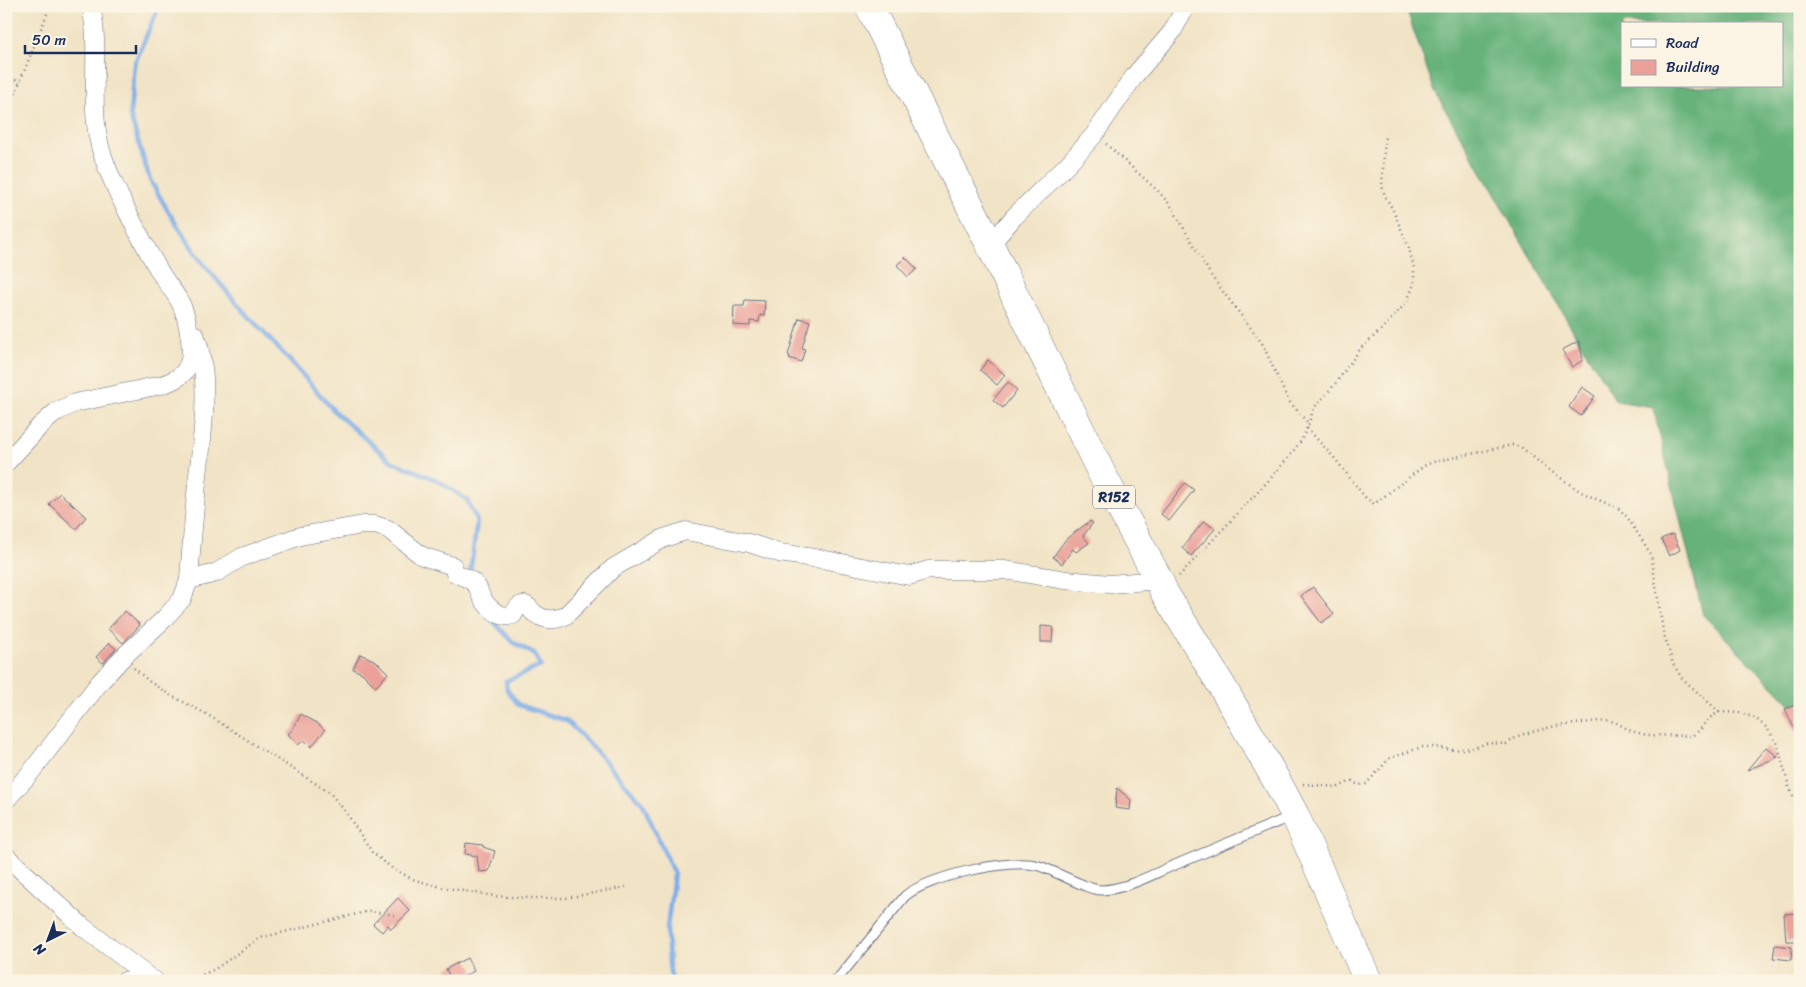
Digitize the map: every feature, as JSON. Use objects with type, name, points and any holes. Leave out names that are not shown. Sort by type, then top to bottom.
[{"type":"main road","name":"R152","points":[[870,6],[1102,474],[1161,586],[1220,683],[1295,815],[1368,981]]},
{"type":"street","points":[[6,800],[31,772],[95,688],[122,658],[164,619],[182,598],[189,580],[203,434],[204,367],[200,346],[180,303],[160,273],[104,163],[98,141],[96,120],[96,33],[91,6]]},
{"type":"street","points":[[990,245],[1021,210],[1070,162],[1094,135],[1150,56],[1172,32],[1186,6]]},
{"type":"street","points":[[6,463],[40,426],[56,412],[74,403],[161,385],[174,380],[183,373],[190,362],[191,350],[187,320]]},
{"type":"street","points":[[189,580],[216,573],[242,557],[300,536],[363,525],[375,525],[388,529],[422,556],[453,566],[455,573],[469,578],[477,585],[482,597],[495,612],[503,616],[513,615],[522,604],[527,605],[535,614],[547,619],[559,619],[565,616],[613,568],[664,538],[686,531],[749,543],[779,553],[820,558],[910,576],[928,570],[1004,570],[1066,580],[1161,586]]},
{"type":"street","points":[[6,856],[83,927],[154,981]]},
{"type":"street","points":[[125,981],[138,979],[154,981]]},
{"type":"lane","points":[[836,981],[905,896],[911,890],[920,886],[952,875],[990,866],[1025,863],[1039,866],[1100,891],[1134,882],[1295,815]]},
{"type":"path","points":[[6,116],[50,6]]},
{"type":"path","points":[[6,76],[20,82]]},
{"type":"path","points":[[1094,135],[1158,191],[1171,206],[1212,277],[1262,344],[1288,400],[1308,423]]},
{"type":"path","points":[[1161,586],[1270,479],[1302,441],[1314,408],[1335,384],[1361,348],[1400,312],[1407,302],[1414,284],[1414,268],[1409,248],[1382,186],[1385,136]]},
{"type":"path","points":[[1308,428],[1365,497],[1374,504],[1424,466],[1433,462],[1512,445],[1521,447],[1545,467],[1581,492],[1619,509],[1633,524],[1651,554],[1663,631],[1673,664],[1682,678],[1719,712]]},
{"type":"path","points":[[122,658],[170,696],[208,715],[329,792],[345,811],[372,852],[393,868],[415,880],[494,896],[529,898],[566,898],[626,887]]},
{"type":"path","points":[[1279,785],[1338,787],[1352,780],[1361,785],[1366,784],[1387,760],[1398,754],[1422,747],[1453,750],[1479,747],[1487,743],[1506,744],[1520,735],[1565,724],[1606,720],[1616,722],[1631,731],[1647,735],[1692,736],[1700,730],[1708,719],[1719,712],[1741,713],[1755,718],[1767,728],[1777,743],[1789,787],[1800,809]]},
{"type":"path","points":[[184,981],[215,969],[260,938],[369,912],[394,915]]},
{"type":"green space","points":[[1405,6],[1800,6],[1800,714],[1703,615],[1653,407],[1616,401],[1579,341],[1435,92]]},
{"type":"building","points":[[905,257],[917,269],[908,277],[897,265]]},
{"type":"building","points":[[745,300],[765,301],[764,316],[760,315],[759,322],[750,321],[750,326],[733,325],[734,306],[744,306]]},
{"type":"building","points":[[799,318],[810,321],[802,348],[805,349],[801,362],[789,358],[790,356],[788,355]]},
{"type":"building","points":[[1579,341],[1583,360],[1572,367],[1562,350]]},
{"type":"building","points":[[988,360],[1005,375],[997,385],[980,370]]},
{"type":"building","points":[[1008,382],[1017,390],[1003,408],[993,400]]},
{"type":"building","points":[[1582,387],[1595,396],[1581,416],[1569,407]]},
{"type":"building","points":[[1185,483],[1194,490],[1169,521],[1161,514]]},
{"type":"building","points":[[60,493],[86,517],[76,529],[49,504]]},
{"type":"building","points":[[1090,521],[1093,523],[1083,536],[1089,543],[1076,552],[1073,549],[1062,564],[1053,557],[1066,539]]},
{"type":"building","points":[[1204,521],[1215,529],[1191,556],[1182,548]]},
{"type":"building","points":[[1673,534],[1680,550],[1669,556],[1661,539]]},
{"type":"building","points":[[1313,587],[1334,614],[1321,623],[1301,596]]},
{"type":"building","points":[[125,611],[140,625],[123,643],[108,629]]},
{"type":"building","points":[[1041,626],[1053,627],[1052,642],[1041,642]]},
{"type":"building","points":[[109,643],[116,649],[103,663],[96,657]]},
{"type":"building","points":[[360,654],[376,661],[388,673],[376,687],[362,673],[353,669]]},
{"type":"building","points":[[1800,703],[1800,741],[1785,709]]},
{"type":"building","points":[[301,714],[325,730],[311,747],[304,740],[298,745],[288,734]]},
{"type":"building","points":[[1766,747],[1778,757],[1747,770]]},
{"type":"building","points":[[1117,788],[1131,800],[1130,810],[1115,808]]},
{"type":"building","points":[[466,843],[483,845],[483,847],[495,851],[489,871],[479,872],[477,856],[465,854]]},
{"type":"building","points":[[398,898],[410,911],[391,929],[388,925],[382,932],[373,924]]},
{"type":"building","points":[[1800,913],[1800,941],[1786,941],[1784,914]]},
{"type":"building","points":[[1775,945],[1792,947],[1791,960],[1773,958]]},
{"type":"building","points":[[467,958],[474,971],[456,981],[452,981],[446,969]]},
{"type":"waterway","points":[[159,6],[134,65],[130,115],[150,180],[201,261],[336,413],[391,461],[437,480],[467,500],[477,521],[470,574]]},
{"type":"waterway","points":[[488,616],[513,642],[534,654],[541,666],[506,681],[507,690],[519,705],[567,721],[643,804],[674,874],[667,928],[672,981]]}]
